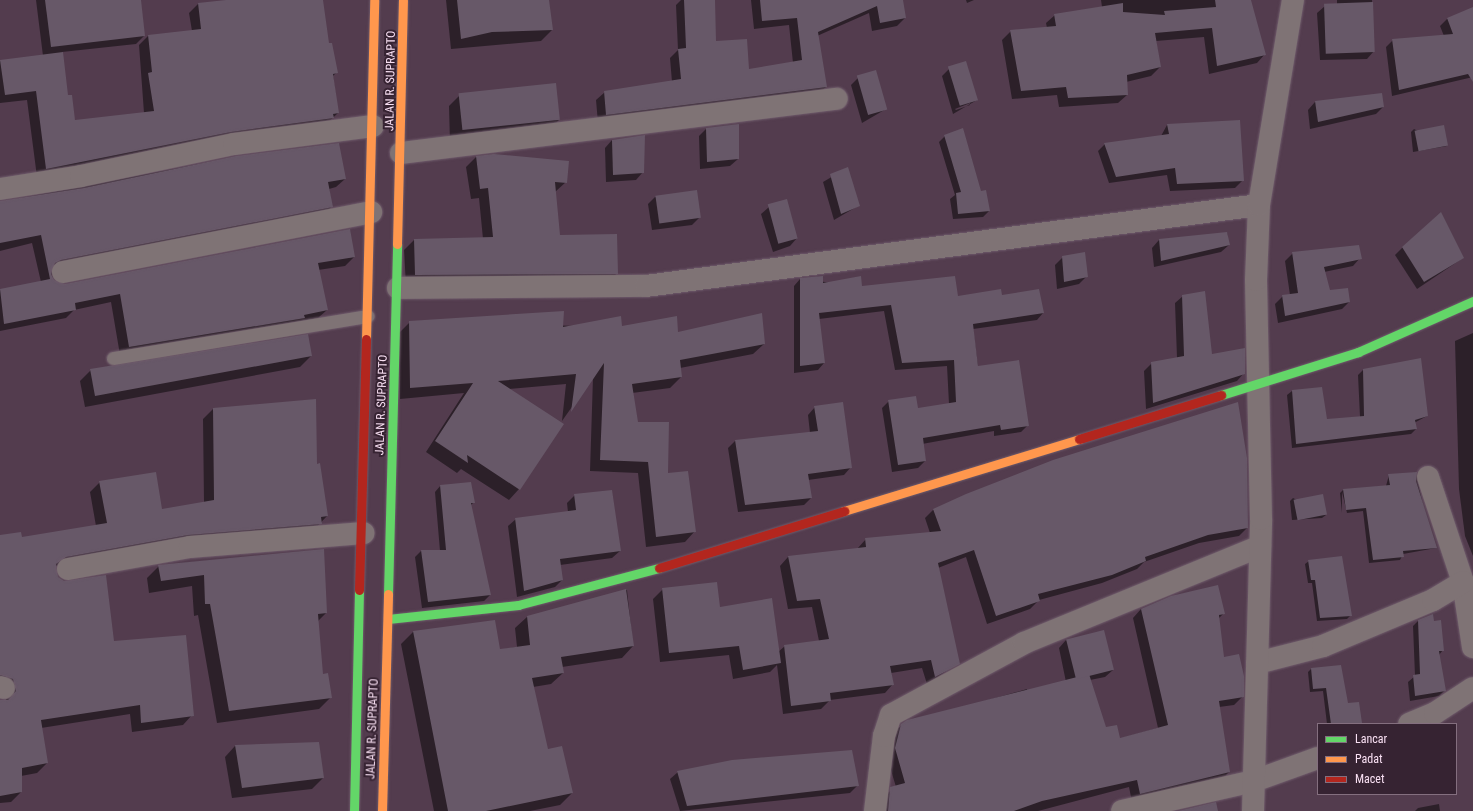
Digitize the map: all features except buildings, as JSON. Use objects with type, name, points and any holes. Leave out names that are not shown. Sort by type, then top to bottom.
[{"type":"main road","name":"JALAN R. SUPRAPTO","points":[[354,811],[363,533],[373,126],[381,95],[374,0]]},
{"type":"main road","name":"JALAN R. SUPRAPTO","points":[[382,811],[398,288],[403,94],[403,0]]},
{"type":"main road","points":[[381,95],[403,94]]},
{"type":"main road","points":[[388,619],[518,605],[614,581],[860,508],[1358,352],[1473,301]]},
{"type":"street","points":[[1253,811],[1260,546],[1258,205],[1293,0]]},
{"type":"street","points":[[401,153],[837,99]]},
{"type":"street","points":[[0,189],[82,176],[234,144],[373,126]]},
{"type":"street","points":[[398,288],[646,286],[1258,205]]},
{"type":"street","points":[[63,272],[371,212]]},
{"type":"street","points":[[1428,477],[1463,582],[1473,647]]},
{"type":"street","points":[[68,568],[190,547],[363,533]]},
{"type":"street","points":[[875,811],[884,736],[891,715],[1024,643],[1260,546]]},
{"type":"street","points":[[1257,663],[1330,644],[1433,600],[1463,582]]},
{"type":"street","points":[[1411,723],[1441,710],[1473,688]]},
{"type":"street","points":[[1122,811],[1254,781],[1317,758]]},
{"type":"lane","points":[[113,358],[368,316]]},
{"type":"traffic: fast","points":[[388,594],[397,244]]},
{"type":"traffic: fast","points":[[1221,395],[1358,352],[1473,301]]},
{"type":"traffic: fast","points":[[388,619],[518,605],[659,568]]},
{"type":"traffic: fast","points":[[354,811],[359,590]]},
{"type":"traffic: slow","points":[[366,339],[374,0]]},
{"type":"traffic: slow","points":[[397,244],[403,0]]},
{"type":"traffic: slow","points":[[844,511],[1079,439]]},
{"type":"traffic: slow","points":[[382,811],[388,594]]},
{"type":"traffic: jam","points":[[359,590],[366,339]]},
{"type":"traffic: jam","points":[[1079,439],[1221,395]]},
{"type":"traffic: jam","points":[[659,568],[844,511]]}]
